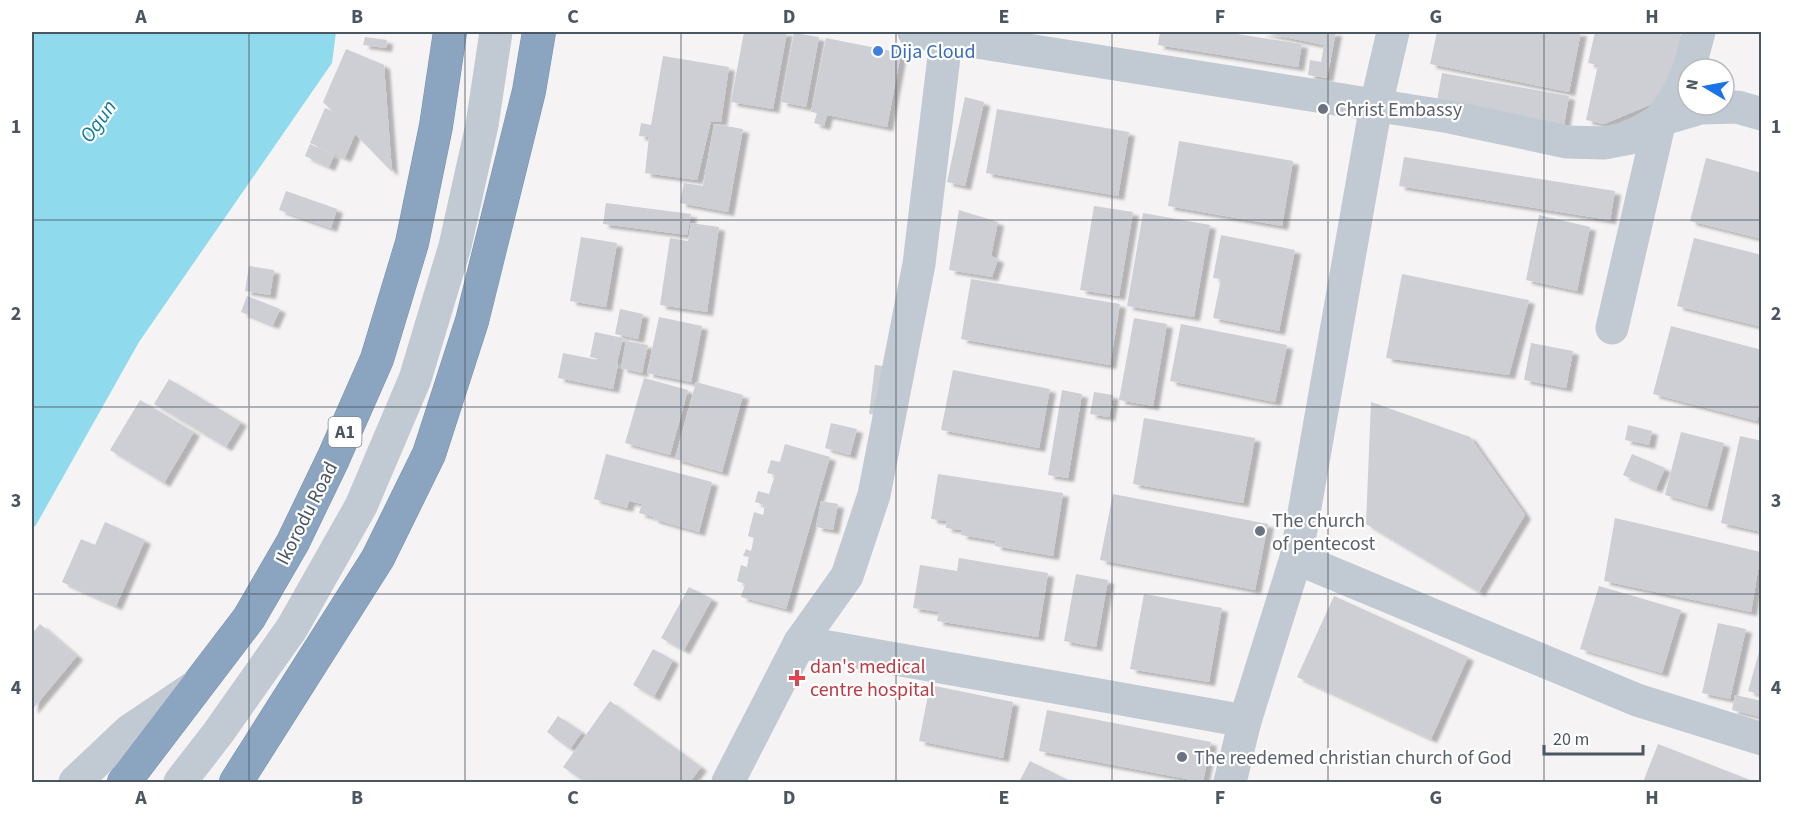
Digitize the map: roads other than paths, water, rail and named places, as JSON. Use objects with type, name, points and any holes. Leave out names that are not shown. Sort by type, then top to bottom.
[{"type":"highway","name":"Ikorodu Road","points":[[124,783],[249,618],[293,542],[377,359],[412,243],[436,126],[450,32]]},
{"type":"highway","points":[[240,781],[258,746],[378,558],[429,454],[472,321],[530,92],[539,32]]},
{"type":"street","points":[[180,783],[292,628],[361,506],[415,379],[455,246],[482,125],[496,32]]},
{"type":"street","points":[[914,32],[946,34],[1450,117],[1567,142],[1604,143],[1630,138],[1660,120],[1701,108],[1737,107],[1761,114]]},
{"type":"street","points":[[1230,783],[1245,721],[1296,558],[1376,105],[1393,32]]},
{"type":"street","points":[[1692,57],[1699,32]]},
{"type":"street","points":[[728,783],[800,642],[847,576],[874,495],[919,264],[946,34]]},
{"type":"street","points":[[1612,328],[1660,120],[1676,97]]},
{"type":"street","points":[[1296,558],[1637,700],[1761,739]]},
{"type":"street","points":[[800,642],[1245,721]]},
{"type":"street","points":[[75,783],[129,731],[200,684]]},
{"type":"water","name":"Ogun","points":[[32,32],[336,32],[332,63],[139,342],[32,529]]},
{"type":"place","name":"Dija Cloud","points":[[878,51]]},
{"type":"place","name":"Christ Embassy","points":[[1323,109]]},
{"type":"place","name":"The church of pentecost","points":[[1260,531]]},
{"type":"place","name":"dan's medical centre hospital","points":[[797,678]]},
{"type":"place","name":"The reedemed christian church of God","points":[[1182,757]]}]
